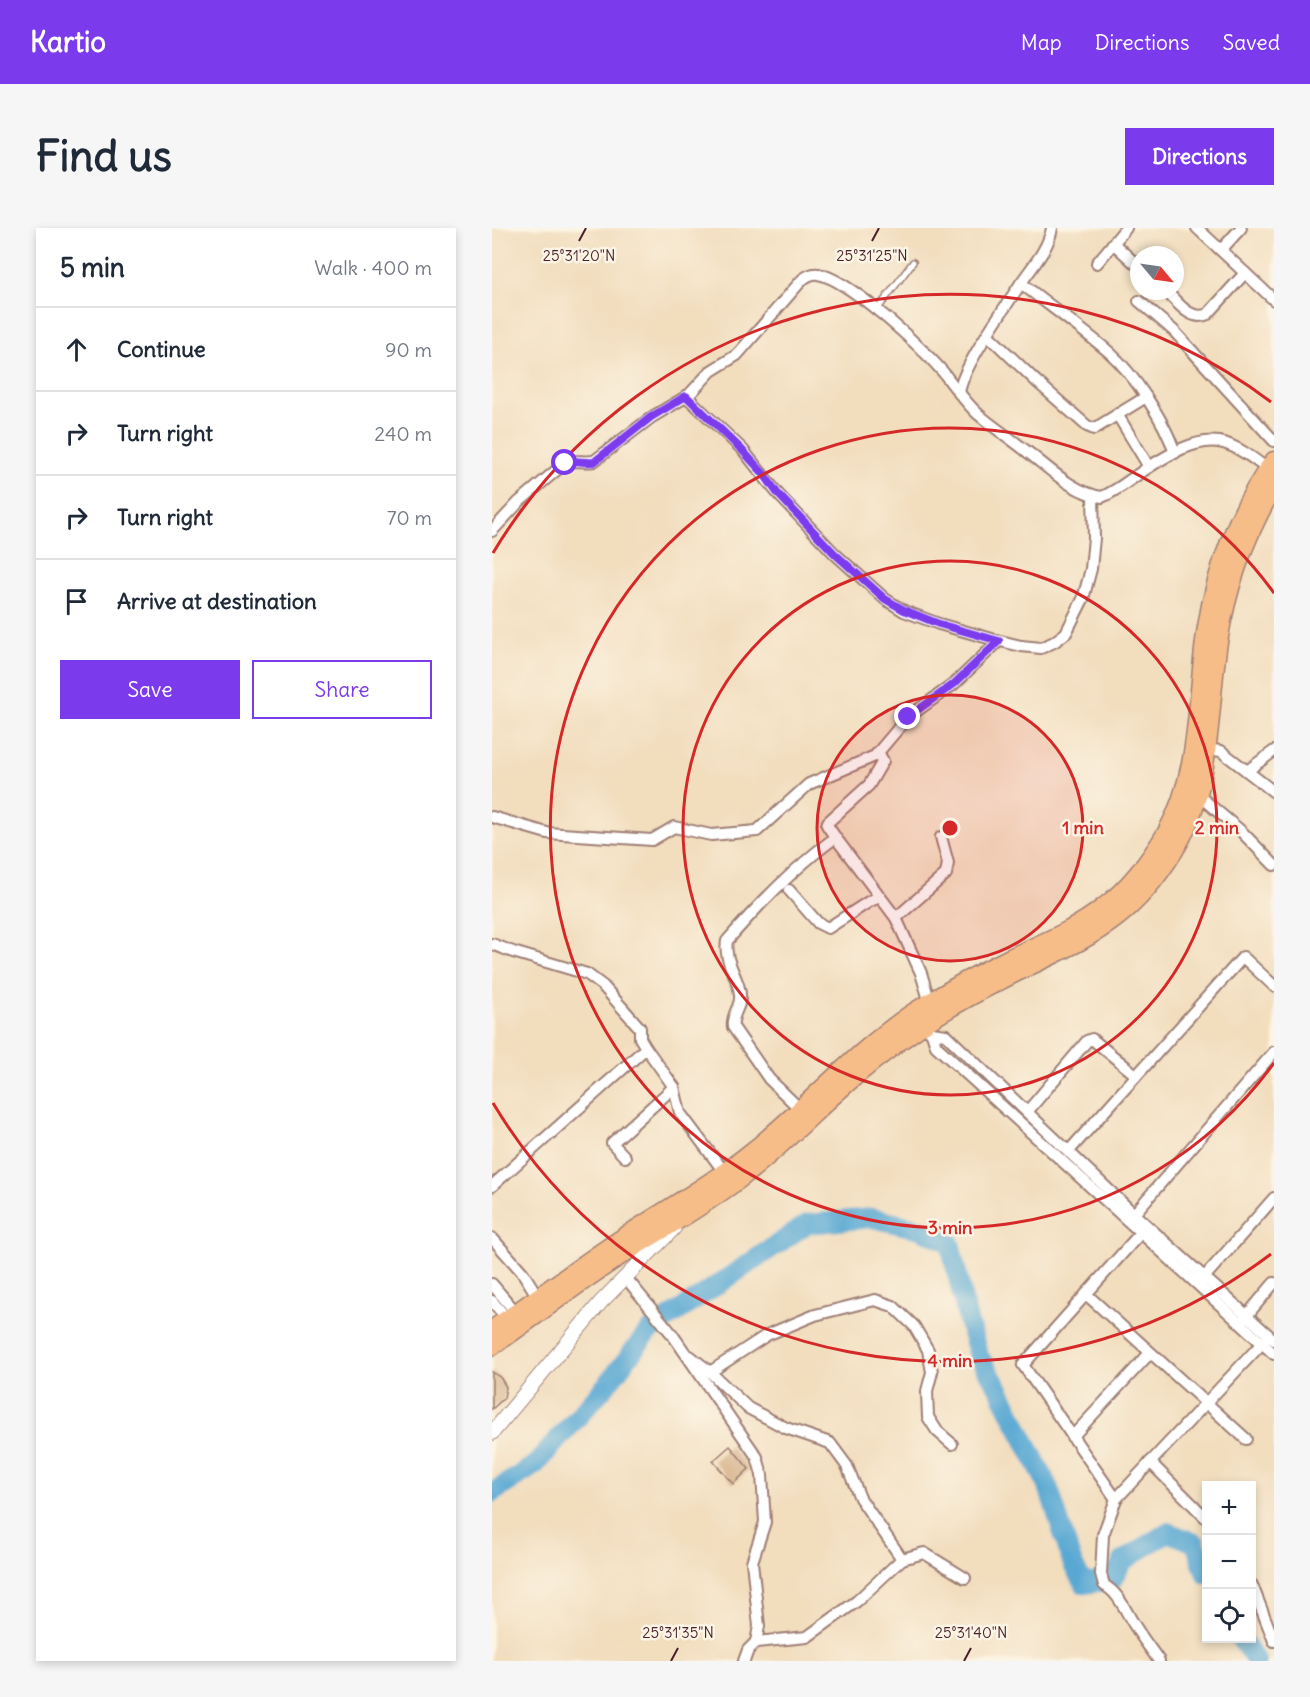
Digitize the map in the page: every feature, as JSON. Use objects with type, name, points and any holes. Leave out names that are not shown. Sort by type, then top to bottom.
[{"type":"highway","points":[[492,1330],[516,1321],[583,1281],[689,1204],[753,1151],[845,1066],[981,990],[1077,942],[1117,917],[1140,894],[1174,851],[1187,826],[1198,795],[1201,748],[1227,598],[1247,537],[1272,473]]},
{"type":"highway","points":[[492,1346],[538,1297],[594,1257],[747,1173],[876,1058],[922,1024],[930,1003],[1006,960],[1083,922],[1122,891],[1138,874],[1167,831],[1201,748]]},
{"type":"street","points":[[959,393],[961,383],[988,335],[1044,249],[1052,228]]},
{"type":"street","points":[[1096,263],[1126,228]]},
{"type":"street","points":[[1197,228],[1274,300]]},
{"type":"street","points":[[1221,250],[1241,228]]},
{"type":"street","points":[[1113,243],[1130,259]]},
{"type":"street","points":[[1176,300],[1194,317],[1201,317],[1208,314],[1245,273]]},
{"type":"street","points":[[492,531],[519,502],[565,463],[573,460],[594,462],[651,417],[686,396],[711,371],[737,355],[802,280],[808,275],[821,274],[839,282],[909,337],[977,413],[1068,483],[1093,496],[1102,497],[1110,494],[1149,467],[1175,453],[1195,445],[1218,442],[1232,447],[1272,473]]},
{"type":"street","points":[[1021,283],[1111,354],[1146,397],[1171,439],[1175,453]]},
{"type":"street","points":[[1139,301],[1174,331],[1274,441]]},
{"type":"street","points":[[988,335],[1036,381],[1087,426],[1094,429],[1146,397]]},
{"type":"street","points":[[686,396],[742,450],[778,494],[835,554],[885,599],[904,610],[939,624],[999,641],[1041,648],[1066,633],[1083,599],[1091,569],[1094,538],[1093,496]]},
{"type":"street","points":[[1116,414],[1149,467]]},
{"type":"street","points":[[492,817],[547,833],[652,840],[674,827],[711,835],[757,831],[809,784],[875,756],[908,717],[954,684],[999,641]]},
{"type":"street","points":[[1201,748],[1221,751],[1274,792]]},
{"type":"street","points":[[1247,771],[1274,751]]},
{"type":"street","points":[[878,752],[883,760],[869,785],[827,825],[896,918],[921,973],[930,1003]]},
{"type":"street","points":[[1198,795],[1241,831],[1274,865]]},
{"type":"street","points":[[800,1109],[769,1079],[733,1027],[732,1021],[740,999],[740,991],[729,962],[726,946],[727,941],[755,910],[806,860],[835,837]]},
{"type":"street","points":[[896,918],[944,877],[948,870],[941,837]]},
{"type":"street","points":[[789,890],[818,923],[828,928],[880,897]]},
{"type":"street","points":[[492,944],[587,974],[603,986],[640,1028],[640,1038],[674,1087],[680,1113],[725,1173]]},
{"type":"street","points":[[1068,1152],[1243,957],[1274,986]]},
{"type":"street","points":[[922,1024],[945,1035],[1134,1214],[1144,1228]]},
{"type":"street","points":[[922,1024],[936,1046],[1268,1340],[1274,1354]]},
{"type":"street","points":[[1027,1112],[1087,1041],[1092,1039],[1136,1075]]},
{"type":"street","points":[[492,1186],[646,1048]]},
{"type":"street","points":[[1134,1214],[1274,1052]]},
{"type":"street","points":[[625,1157],[612,1143],[674,1087]]},
{"type":"street","points":[[1202,1280],[1274,1198]]},
{"type":"street","points":[[492,1433],[601,1302],[626,1278],[689,1204]]},
{"type":"street","points":[[1116,1499],[1023,1365],[1144,1228]]},
{"type":"street","points":[[492,1238],[523,1273],[538,1297]]},
{"type":"street","points":[[626,1278],[672,1334],[757,1457],[762,1475],[765,1522],[752,1562],[759,1626],[756,1642],[748,1650],[744,1661]]},
{"type":"street","points":[[1243,1319],[1274,1283]]},
{"type":"street","points":[[492,1284],[516,1321]]},
{"type":"street","points":[[1086,1294],[1246,1439]]},
{"type":"street","points":[[710,1372],[767,1335],[815,1315],[875,1300],[893,1305],[914,1326],[928,1350],[932,1372],[927,1391],[928,1418],[937,1431],[952,1444]]},
{"type":"street","points":[[492,1301],[516,1321]]},
{"type":"street","points":[[1159,1661],[1134,1625],[1120,1599],[1102,1580],[1103,1535],[1116,1499],[1205,1403],[1268,1340]]},
{"type":"street","points":[[683,1351],[710,1372],[748,1408],[786,1428],[830,1443],[847,1466],[860,1498],[902,1559]]},
{"type":"street","points":[[1072,1437],[1150,1353]]},
{"type":"street","points":[[1150,1462],[1202,1514]]},
{"type":"street","points":[[756,1642],[807,1637],[856,1601],[902,1559],[924,1553],[965,1578]]},
{"type":"street","points":[[1253,1589],[1274,1641]]},
{"type":"lane","points":[[877,310],[913,262]]},
{"type":"building","points":[[492,1372],[500,1377],[506,1387],[504,1398],[492,1409]]},
{"type":"building","points":[[730,1446],[749,1469],[733,1484],[713,1461]]},
{"type":"waterway","points":[[492,1493],[535,1465],[609,1382],[648,1332],[807,1224],[872,1218],[920,1229],[950,1243],[967,1317],[979,1356],[999,1389],[1048,1486],[1073,1565],[1084,1584],[1112,1580],[1123,1561],[1168,1532],[1195,1543],[1202,1563]]},
{"type":"waterway","points":[[1243,1643],[1256,1661]]},
{"type":"route","points":[[565,463],[573,460],[594,462],[651,417],[686,396],[742,450],[778,494],[835,554],[885,599],[904,610],[939,624],[999,641],[954,684],[908,717]]}]
